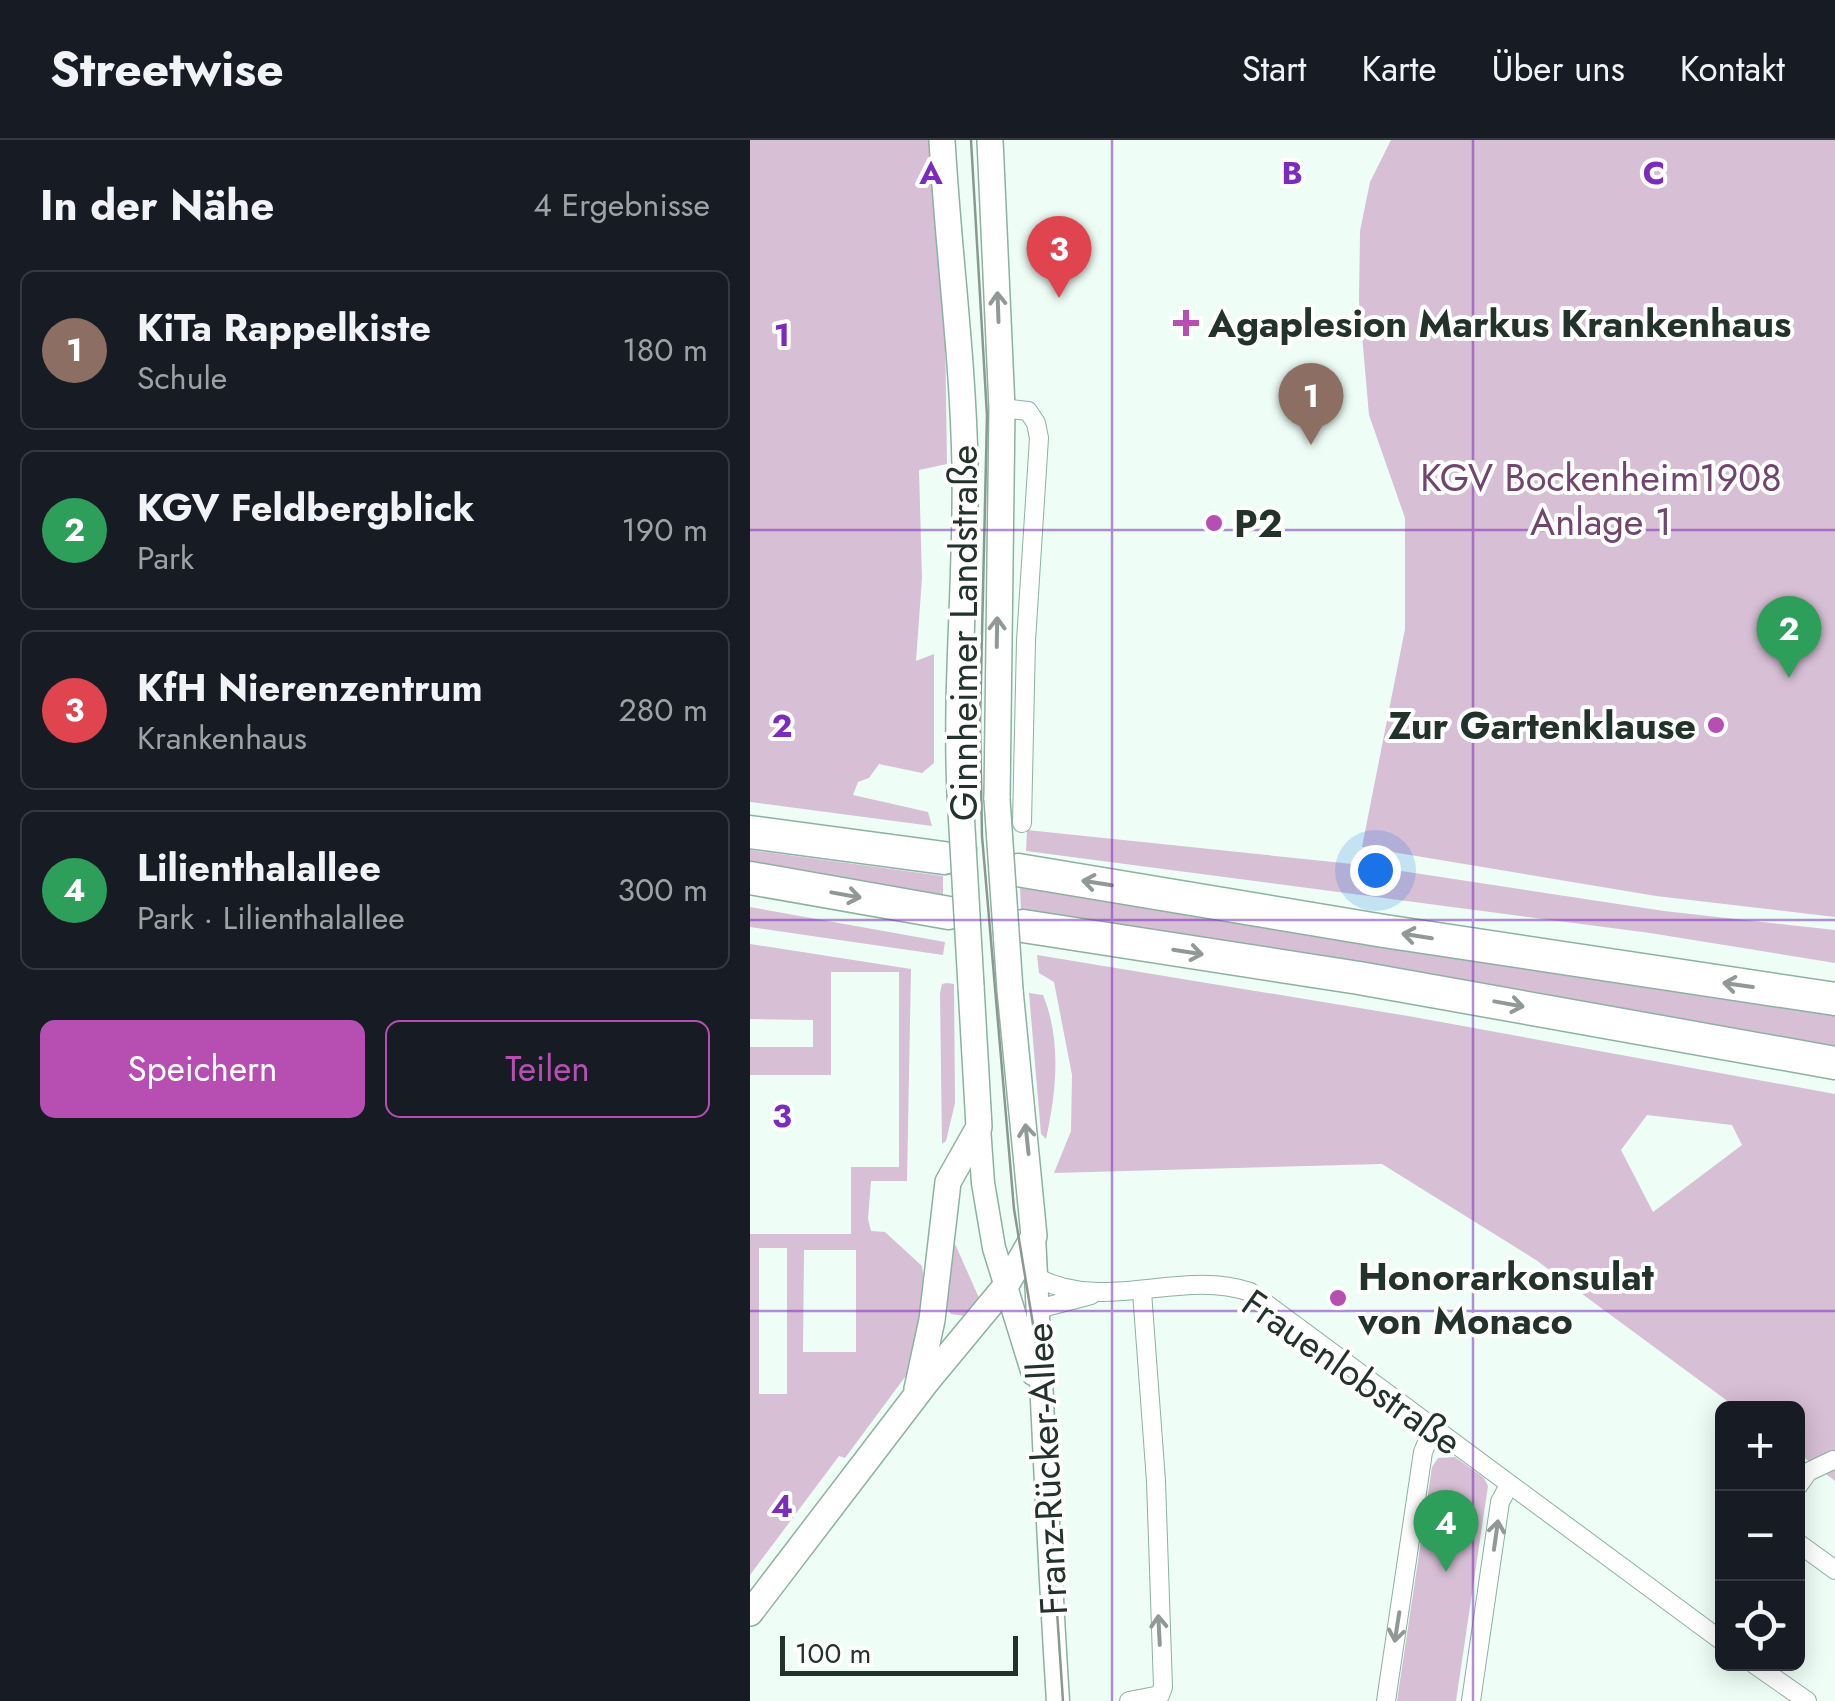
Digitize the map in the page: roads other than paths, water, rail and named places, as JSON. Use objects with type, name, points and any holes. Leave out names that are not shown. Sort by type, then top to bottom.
[{"type":"highway","points":[[750,832],[944,858]]},
{"type":"highway","points":[[1018,870],[1384,931],[1835,998]]},
{"type":"highway","points":[[750,878],[949,912]]},
{"type":"highway","points":[[1023,926],[1359,978],[1835,1063]]},
{"type":"main road","points":[[946,140],[965,146],[988,140]]},
{"type":"main road","name":"Ginnheimer Landstraße","points":[[946,140],[964,422],[958,694],[960,793],[979,1127]]},
{"type":"main road","name":"Ginnheimer Landstraße","points":[[988,140],[1002,408],[997,799],[1010,990],[1034,1236]]},
{"type":"main road","points":[[916,1396],[936,1290],[948,1182],[979,1127]]},
{"type":"main road","points":[[750,1613],[1005,1287],[1034,1236]]},
{"type":"main road","points":[[936,1290],[948,1322],[960,1326],[975,1324]]},
{"type":"street","name":"Ginnheimer Landstraße","points":[[1002,408],[1028,411],[1039,438],[1026,641],[1022,823]]},
{"type":"street","name":"Ginnheimer Landstraße","points":[[979,1127],[994,1248],[1030,1359],[1040,1416]]},
{"type":"street","name":"Franz-Rücker-Allee","points":[[1034,1236],[1040,1416],[1058,1701]]},
{"type":"street","name":"Frauenlobstraße","points":[[1036,1277],[1058,1286],[1101,1293],[1209,1286],[1250,1292],[1715,1636]]},
{"type":"street","points":[[1129,1701],[1152,1699],[1160,1695],[1163,1687],[1156,1481],[1142,1292]]},
{"type":"street","name":"Frauenlobstraße","points":[[1038,1310],[1101,1293]]},
{"type":"street","points":[[975,1324],[1038,1310]]},
{"type":"street","points":[[1386,1701],[1423,1452],[1433,1428]]},
{"type":"street","points":[[1805,1476],[1833,1460]]},
{"type":"street","points":[[1471,1701],[1500,1502],[1509,1485]]},
{"type":"street","points":[[1805,1548],[1835,1570]]},
{"type":"street","points":[[1764,1671],[1808,1701]]},
{"type":"tunnel","points":[[944,858],[1018,870]]},
{"type":"tram line","points":[[971,140],[987,416],[980,723],[982,836],[1014,1209],[1041,1373],[1063,1701]]},
{"type":"place","name":"KfH Nierenzentrum","points":[[1059,298]]},
{"type":"place","name":"Agaplesion Markus Krankenhaus","points":[[1186,323]]},
{"type":"place","name":"KiTa Rappelkiste","points":[[1311,445]]},
{"type":"place","name":"P2","points":[[1214,523]]},
{"type":"place","name":"KGV Feldbergblick","points":[[1789,678]]},
{"type":"place","name":"Zur Gartenklause","points":[[1716,725]]},
{"type":"place","name":"Honorarkonsulat von Monaco","points":[[1338,1298]]},
{"type":"place","name":"Lilienthalallee","points":[[1446,1572]]},
{"type":"park label","name":"KGV Bockenheim1908 Anlage 1","points":[[1601,499]]}]
